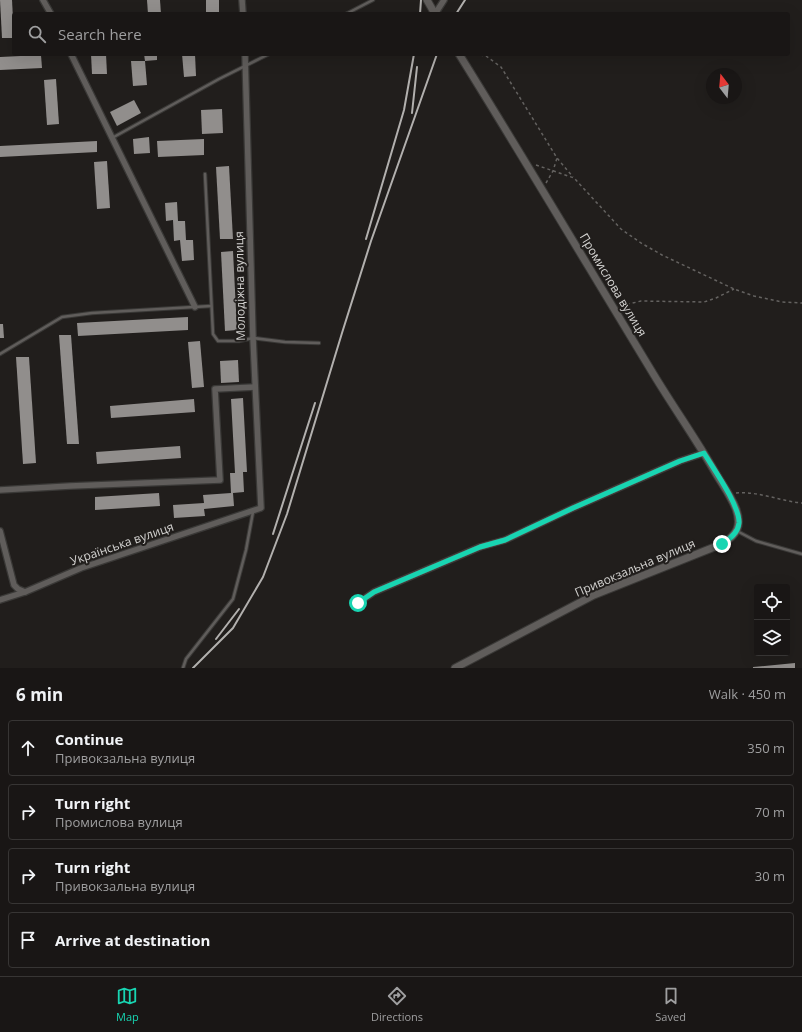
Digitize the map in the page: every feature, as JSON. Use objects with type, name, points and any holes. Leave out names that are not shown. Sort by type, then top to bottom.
[{"type":"street","points":[[43,0],[50,12]]},
{"type":"street","points":[[242,0],[243,12]]},
{"type":"street","points":[[427,0],[435,12]]},
{"type":"street","points":[[437,12],[444,0]]},
{"type":"street","points":[[72,56],[195,307]]},
{"type":"street","name":"Молодіжна вулиця","points":[[246,56],[252,338],[261,508],[253,512]]},
{"type":"street","name":"Промислова вулиця","points":[[460,56],[659,383],[729,494],[736,509],[739,522],[737,531]]},
{"type":"street","points":[[0,490],[220,480],[214,389],[255,387]]},
{"type":"street","points":[[358,603],[374,592],[480,547],[505,540],[659,470],[704,453]]},
{"type":"street","name":"Українська вулиця","points":[[0,600],[25,592],[81,568],[253,512]]},
{"type":"street","points":[[0,531],[14,585],[25,592]]},
{"type":"street","name":"Привокзальна вулиця","points":[[455,668],[594,595],[722,544],[731,538],[737,531]]},
{"type":"lane","points":[[350,12],[373,0]]},
{"type":"lane","points":[[112,138],[265,56]]},
{"type":"lane","points":[[205,174],[213,334],[218,341],[239,341],[252,338],[285,342],[319,343]]},
{"type":"lane","points":[[0,354],[62,317],[92,313],[211,306]]},
{"type":"lane","points":[[183,668],[186,659],[233,599],[246,550],[253,512]]},
{"type":"lane","points":[[737,531],[756,541],[802,554]]},
{"type":"path","points":[[486,56],[501,67],[557,158],[621,228],[641,243],[662,255],[734,289],[754,296],[782,302],[802,302]]},
{"type":"path","points":[[542,190],[553,171],[557,158]]},
{"type":"path","points":[[525,161],[574,178]]},
{"type":"path","points":[[613,307],[641,301],[704,302],[734,289]]},
{"type":"path","points":[[729,494],[747,492],[802,503]]},
{"type":"building","points":[[0,0],[12,0],[12,38],[2,38]]},
{"type":"building","points":[[147,0],[160,0],[161,12],[148,12]]},
{"type":"building","points":[[206,0],[219,0],[219,12],[206,12]]},
{"type":"building","points":[[41,56],[42,68],[0,70],[0,57]]},
{"type":"building","points":[[91,56],[106,56],[107,74],[92,74]]},
{"type":"building","points":[[144,56],[157,56],[157,60],[145,61]]},
{"type":"building","points":[[182,56],[195,56],[196,76],[184,77]]},
{"type":"building","points":[[131,61],[145,61],[147,85],[133,86]]},
{"type":"building","points":[[56,79],[59,124],[47,125],[44,80]]},
{"type":"building","points":[[134,100],[141,113],[117,126],[110,112]]},
{"type":"building","points":[[222,109],[223,133],[202,134],[201,110]]},
{"type":"building","points":[[149,137],[150,153],[134,154],[133,139]]},
{"type":"building","points":[[204,139],[204,155],[158,157],[157,141]]},
{"type":"building","points":[[97,141],[97,152],[0,157],[0,146]]},
{"type":"building","points":[[107,161],[110,208],[97,209],[94,162]]},
{"type":"building","points":[[229,166],[233,239],[220,239],[216,167]]},
{"type":"building","points":[[177,202],[178,221],[185,221],[186,240],[193,240],[194,260],[182,261],[180,240],[174,241],[173,220],[166,221],[165,203]]},
{"type":"building","points":[[233,251],[237,330],[225,331],[221,252]]},
{"type":"building","points":[[188,317],[188,330],[78,336],[77,323]]},
{"type":"building","points":[[0,324],[3,324],[4,338],[0,338]]},
{"type":"building","points":[[59,335],[71,335],[79,444],[67,444]]},
{"type":"building","points":[[200,341],[204,387],[192,388],[188,342]]},
{"type":"building","points":[[16,357],[29,357],[36,463],[23,464]]},
{"type":"building","points":[[238,360],[239,382],[221,383],[220,361]]},
{"type":"building","points":[[243,398],[247,472],[243,472],[244,492],[233,493],[234,506],[204,509],[205,516],[174,518],[173,505],[204,503],[203,495],[231,493],[230,473],[235,473],[231,399]]},
{"type":"building","points":[[194,399],[195,412],[111,418],[110,406]]},
{"type":"building","points":[[180,446],[181,458],[97,464],[96,452]]},
{"type":"building","points":[[159,493],[160,506],[95,510],[95,497]]},
{"type":"building","points":[[795,663],[795,668],[753,668],[753,667]]},
{"type":"railway","points":[[420,12],[421,0]]},
{"type":"railway","points":[[457,12],[465,0]]},
{"type":"railway","points":[[366,239],[404,110],[414,56]]},
{"type":"railway","points":[[193,668],[233,628],[263,577],[287,514],[371,241],[436,56]]},
{"type":"railway","points":[[412,113],[417,67]]},
{"type":"railway","points":[[273,534],[315,403]]},
{"type":"railway","points":[[216,639],[239,609]]},
{"type":"route","points":[[358,603],[374,592],[480,547],[505,540],[680,461],[704,453],[729,494],[736,509],[739,522],[737,531],[731,538],[722,544]]}]
